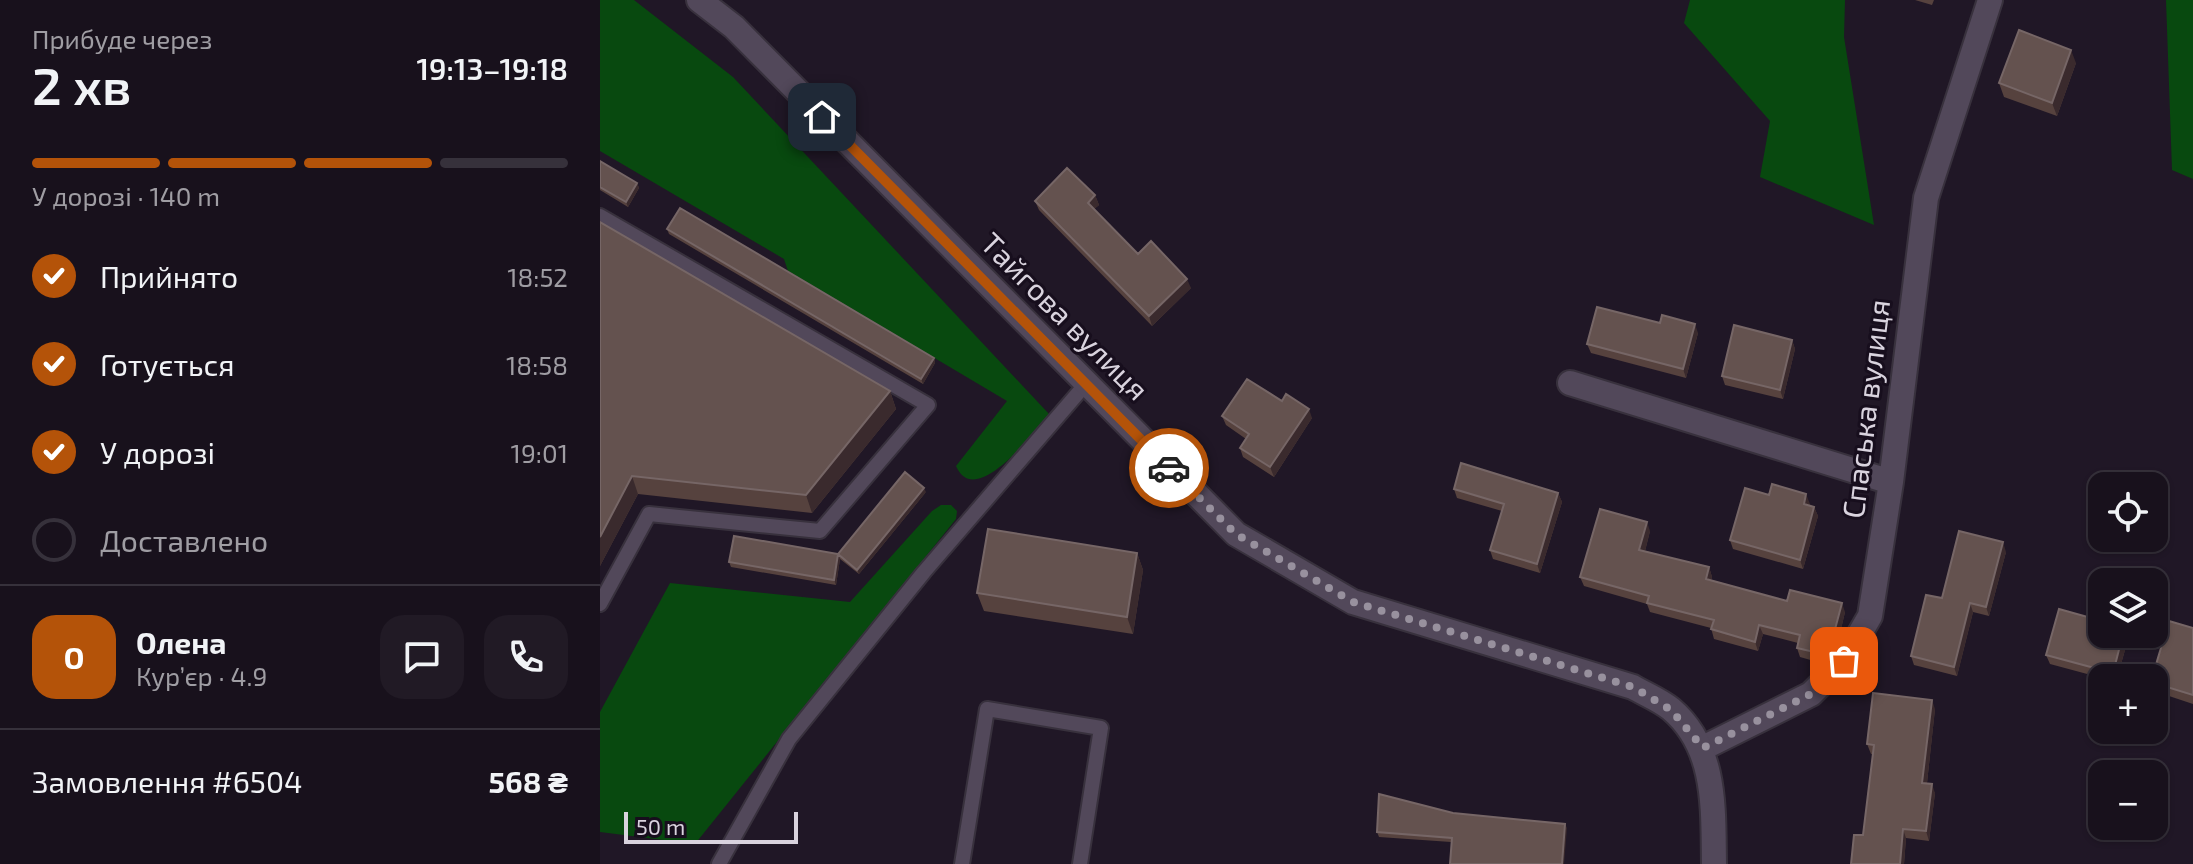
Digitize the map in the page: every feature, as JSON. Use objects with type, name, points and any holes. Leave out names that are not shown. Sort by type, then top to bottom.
[{"type":"street","name":"Тайгова вулиця","points":[[699,0],[734,27],[1085,385],[1236,534],[1353,602],[1633,687],[1671,710],[1703,748],[1712,791],[1714,864]]},
{"type":"street","name":"Спаська вулиця","points":[[1703,748],[1811,694],[1844,661],[1870,616],[1891,482],[1926,198],[1990,0]]},
{"type":"street","points":[[1570,383],[1891,482]]},
{"type":"lane","points":[[600,216],[928,405],[820,531],[649,514],[600,604]]},
{"type":"lane","points":[[719,864],[789,739],[924,572],[1085,385]]},
{"type":"lane","points":[[962,864],[987,709],[1101,728],[1080,864]]},
{"type":"green space","points":[[600,0],[634,0],[733,77],[1050,415],[1004,464],[976,479],[965,477],[956,466],[1007,401],[788,271],[784,259],[600,151]]},
{"type":"green space","points":[[1690,0],[1845,0],[1844,37],[1874,225],[1760,177],[1770,121],[1684,23]]},
{"type":"green space","points":[[2166,0],[2193,0],[2193,179],[2172,170]]},
{"type":"green space","points":[[941,505],[951,505],[957,511],[956,519],[695,844],[600,832],[600,712],[670,583],[850,602],[932,511]]},
{"type":"building","points":[[2019,30],[2071,50],[2052,103],[1999,83]]},
{"type":"building","points":[[600,161],[637,183],[626,202],[600,187]]},
{"type":"building","points":[[1067,168],[1095,195],[1088,203],[1138,254],[1151,241],[1187,279],[1149,316],[1035,201]]},
{"type":"building","points":[[680,208],[934,358],[921,379],[667,229]]},
{"type":"building","points":[[600,222],[890,391],[806,495],[632,476],[600,537]]},
{"type":"building","points":[[1597,307],[1660,323],[1662,315],[1695,324],[1683,369],[1587,344]]},
{"type":"building","points":[[1734,325],[1792,340],[1780,390],[1722,376]]},
{"type":"building","points":[[1247,379],[1282,401],[1286,394],[1309,409],[1270,467],[1240,448],[1249,434],[1222,416]]},
{"type":"building","points":[[1461,463],[1558,493],[1537,564],[1490,550],[1504,504],[1454,489]]},
{"type":"building","points":[[905,472],[924,488],[857,570],[838,554]]},
{"type":"building","points":[[1772,484],[1806,494],[1804,504],[1814,507],[1800,560],[1730,540],[1745,488],[1769,495]]},
{"type":"building","points":[[1600,509],[1647,522],[1639,550],[1709,567],[1706,579],[1787,601],[1790,590],[1842,603],[1834,633],[1818,653],[1797,648],[1800,635],[1759,625],[1755,642],[1711,629],[1714,620],[1647,603],[1649,596],[1580,577]]},
{"type":"building","points":[[988,529],[1137,553],[1127,617],[977,593]]},
{"type":"building","points":[[1959,531],[2003,542],[1986,607],[1970,603],[1954,667],[1911,656],[1926,595],[1942,598]]},
{"type":"building","points":[[734,536],[838,554],[834,580],[729,562]]},
{"type":"building","points":[[2059,609],[2088,617],[2088,648],[2119,648],[2115,664],[2088,666],[2046,655]]},
{"type":"building","points":[[2169,621],[2193,628],[2193,695],[2168,687],[2168,664],[2156,664],[2161,648],[2168,648]]},
{"type":"building","points":[[1873,693],[1932,700],[1922,783],[1932,784],[1926,831],[1903,829],[1900,864],[1851,864],[1854,835],[1863,835],[1874,745],[1867,744]]},
{"type":"building","points":[[1379,794],[1453,813],[1565,824],[1562,864],[1450,864],[1452,838],[1377,832]]},
{"type":"way so far","points":[[1169,468],[1236,534],[1353,602],[1633,687],[1671,710],[1703,748],[1811,694],[1844,661]]},
{"type":"route","points":[[822,117],[1169,468]]}]
